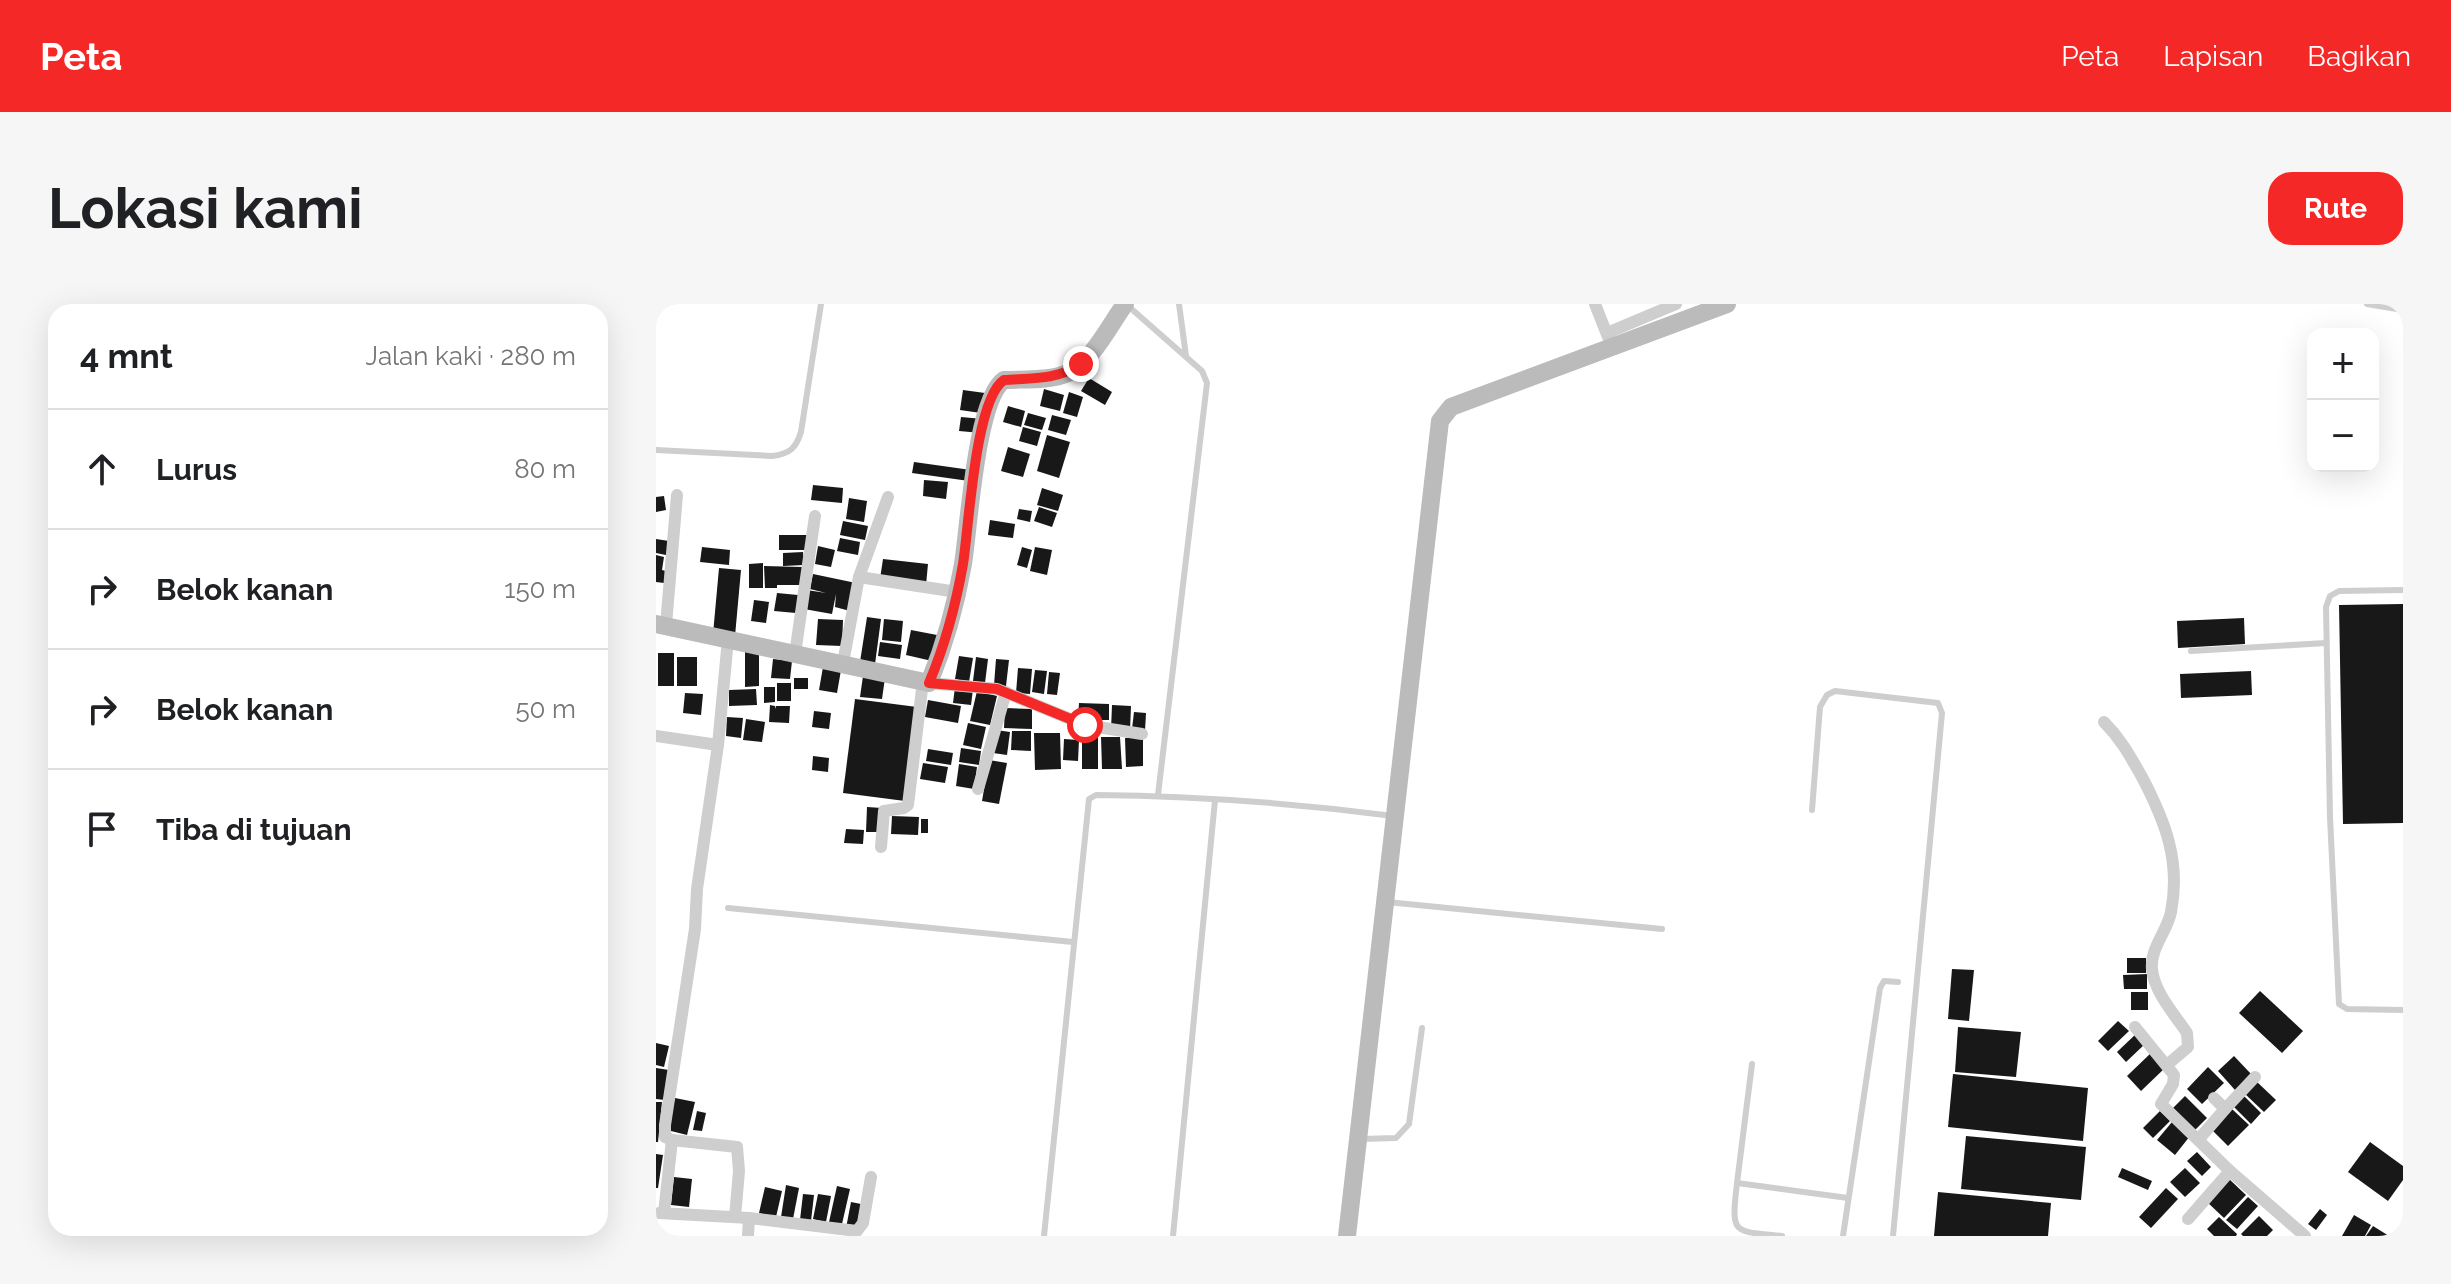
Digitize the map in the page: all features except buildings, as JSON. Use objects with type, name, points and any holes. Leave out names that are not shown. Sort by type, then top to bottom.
[{"type":"street","points":[[881,847],[884,811],[908,805],[926,682],[946,637],[957,592],[979,448],[993,392],[1004,380],[1070,372],[1090,355],[1126,304]]},
{"type":"street","points":[[1595,304],[1610,341]]},
{"type":"street","points":[[1610,341],[1676,304]]},
{"type":"street","points":[[1347,1236],[1440,421],[1451,407],[1610,341],[1727,304]]},
{"type":"street","points":[[677,495],[661,625],[926,682],[997,689],[1085,725],[1142,734]]},
{"type":"street","points":[[843,663],[859,577],[888,497]]},
{"type":"street","points":[[795,654],[815,516]]},
{"type":"street","points":[[859,577],[957,592]]},
{"type":"street","points":[[672,1143],[665,1137],[665,1125],[695,929],[697,889],[718,745],[728,639]]},
{"type":"street","points":[[978,789],[1006,692]]},
{"type":"street","points":[[2104,722],[2121,739],[2162,815],[2169,835],[2173,893],[2171,912],[2151,965],[2153,978],[2190,1043],[2168,1064]]},
{"type":"street","points":[[656,736],[718,745]]},
{"type":"street","points":[[2135,1027],[2168,1064],[2175,1079],[2161,1104],[2230,1171],[2305,1236]]},
{"type":"street","points":[[2199,1139],[2255,1077]]},
{"type":"street","points":[[2214,1098],[2225,1109]]},
{"type":"street","points":[[672,1143],[660,1213],[749,1218],[857,1231],[863,1223],[871,1177]]},
{"type":"street","points":[[656,1144],[737,1147],[739,1171],[735,1217]]},
{"type":"street","points":[[2188,1219],[2230,1171]]},
{"type":"street","points":[[748,1236],[749,1218]]},
{"type":"lane","points":[[656,450],[772,456],[793,450],[801,432],[821,304]]},
{"type":"lane","points":[[1126,304],[1186,356],[1204,374],[1207,383],[1158,795]]},
{"type":"lane","points":[[1179,304],[1186,356]]},
{"type":"lane","points":[[2367,304],[2403,310]]},
{"type":"lane","points":[[2403,590],[2339,591],[2330,596],[2326,607],[2330,817],[2339,1004],[2347,1009],[2403,1010]]},
{"type":"lane","points":[[2191,651],[2326,643]]},
{"type":"lane","points":[[1812,810],[1820,707],[1827,695],[1835,691],[1938,703],[1942,713],[1893,1236]]},
{"type":"lane","points":[[1044,1236],[1089,799],[1096,795],[1158,795],[1396,816]]},
{"type":"lane","points":[[1173,1236],[1215,800]]},
{"type":"lane","points":[[1387,902],[1662,929]]},
{"type":"lane","points":[[728,908],[1073,942]]},
{"type":"lane","points":[[1843,1236],[1881,985],[1887,980],[1898,982]]},
{"type":"lane","points":[[1358,1139],[1396,1138],[1409,1124],[1422,1028]]},
{"type":"lane","points":[[1752,1064],[1733,1220],[1736,1227],[1754,1233],[1782,1236]]},
{"type":"lane","points":[[1737,1183],[1848,1198]]},
{"type":"route","points":[[1081,364],[1070,372],[1056,376],[1004,380],[993,392],[977,460],[957,592],[946,637],[929,683],[997,689],[1085,725]]}]
